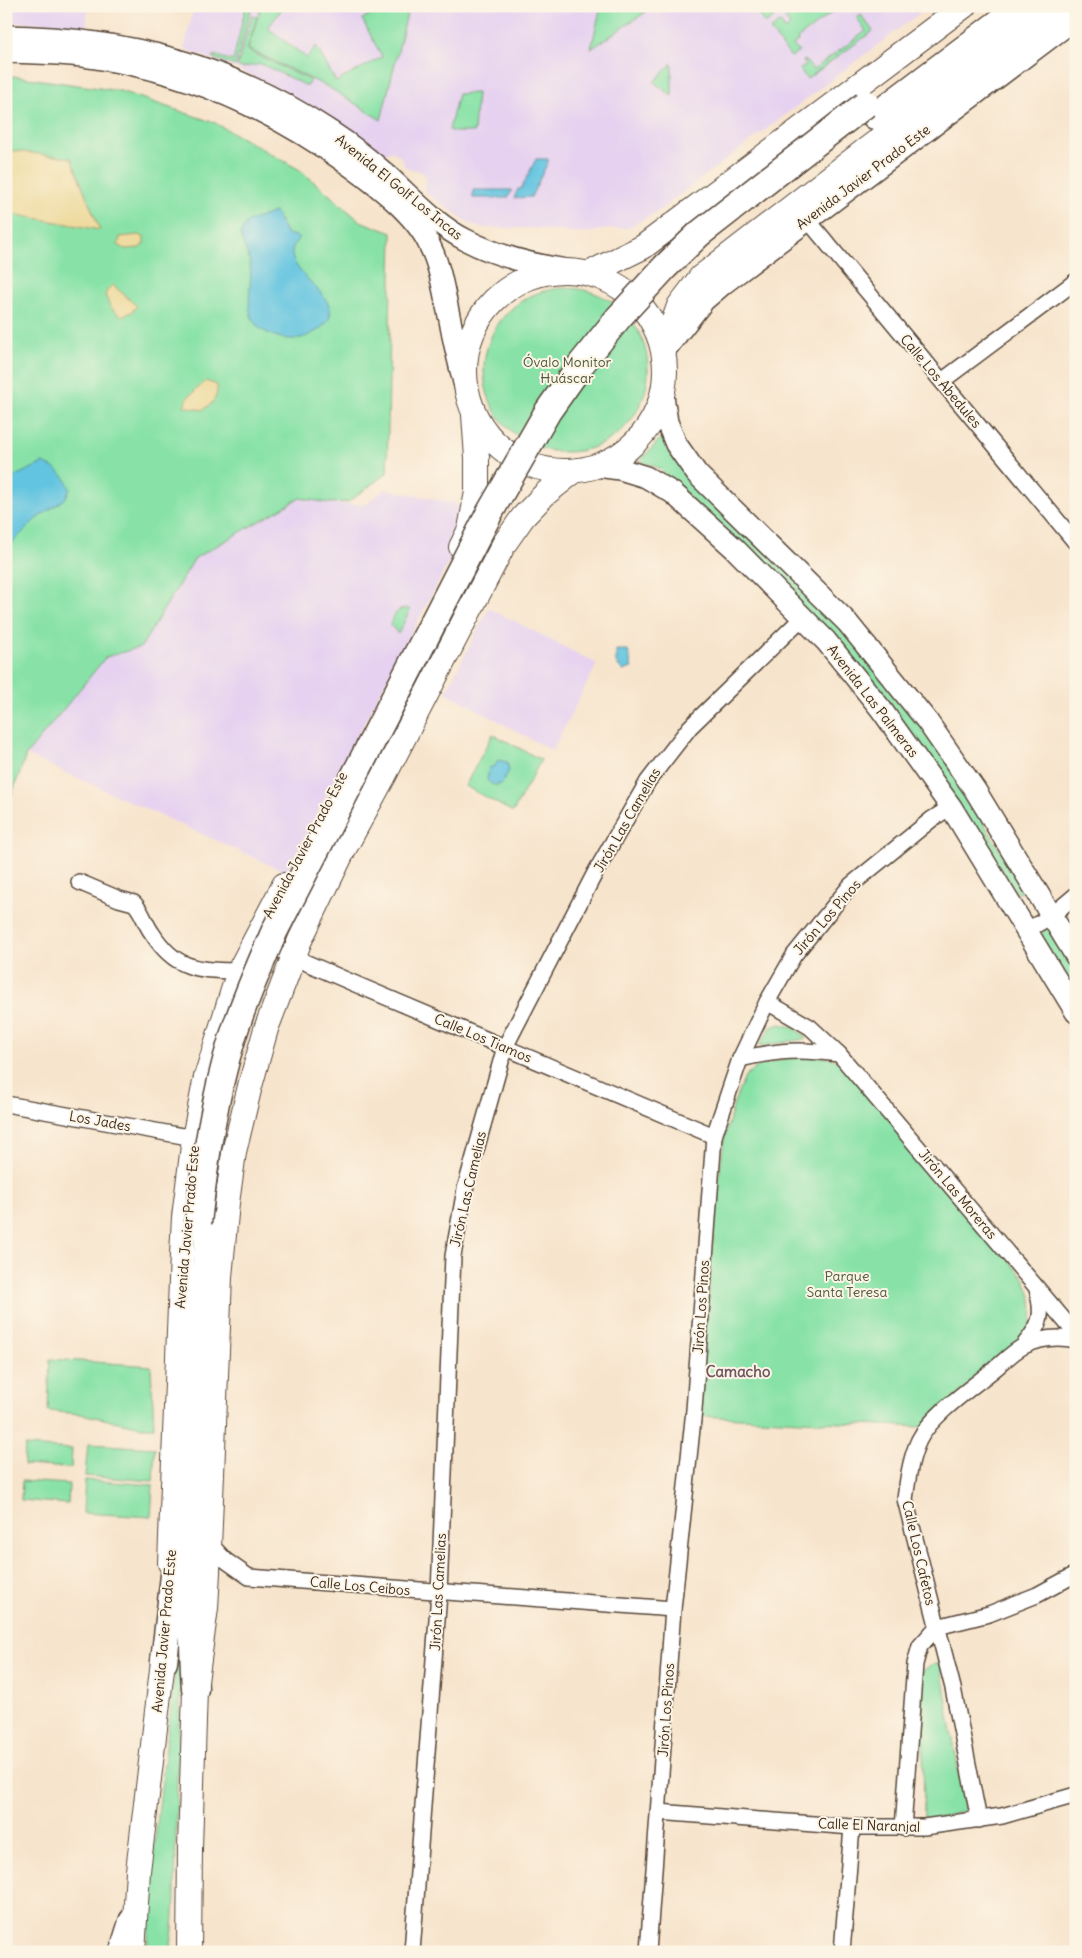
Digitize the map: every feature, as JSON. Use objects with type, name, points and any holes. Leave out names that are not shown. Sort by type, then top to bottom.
[{"type":"highway","points":[[164,1662],[177,1556],[204,1223],[231,1104],[250,1038],[275,972],[377,764],[538,459],[563,420],[618,345],[682,271],[732,226],[993,6]]},
{"type":"highway","points":[[870,110],[1021,6]]},
{"type":"highway","points":[[195,1690],[192,1643],[193,1570],[204,1292],[204,1223]]},
{"type":"main road","points":[[579,272],[642,247],[964,6]]},
{"type":"main road","name":"Avenida Javier Prado Este","points":[[664,350],[679,306],[701,277],[1057,6]]},
{"type":"main road","name":"Avenida Javier Prado Este","points":[[664,350],[704,300],[807,219],[1076,18]]},
{"type":"main road","name":"Avenida El Golf Los Incas","points":[[6,36],[84,40],[122,46],[161,54],[234,80],[266,94],[331,132],[372,162],[433,217],[466,240],[520,260],[579,272]]},
{"type":"main road","name":"Avenida El Golf Los Incas","points":[[6,52],[80,56],[108,60],[197,82],[227,94],[293,128],[367,178],[403,210],[421,229],[430,244],[444,291],[466,390]]},
{"type":"main road","points":[[189,1952],[190,1821],[195,1690],[206,1608],[220,1286],[227,1203],[234,1152],[266,1029],[293,957],[346,845],[384,776],[504,544],[523,517],[545,494],[586,468],[619,455],[639,439],[654,419],[663,396],[666,372],[664,350],[654,322],[637,300],[616,284],[579,272],[542,273],[518,282],[497,297],[480,317],[469,340],[464,365],[466,390],[474,414],[486,434],[503,450],[523,462],[545,469],[586,468]]},
{"type":"main road","name":"Avenida Las Palmeras","points":[[663,396],[667,422],[676,444],[697,474],[847,622],[952,755],[1076,956]]},
{"type":"main road","name":"Avenida Javier Prado Este","points":[[133,1952],[136,1900],[164,1662],[170,1575],[184,1217],[194,1138],[206,1077],[239,971],[470,529],[477,492],[474,414]]},
{"type":"main road","name":"Avenida Las Palmeras","points":[[586,468],[620,469],[646,477],[673,493],[734,548],[826,641],[881,709],[952,807],[1076,1012]]},
{"type":"main road","points":[[401,664],[411,663],[421,666],[428,674],[431,684]]},
{"type":"main road","points":[[1006,896],[1019,898],[1029,888],[1030,881]]},
{"type":"main road","points":[[120,1952],[136,1900]]},
{"type":"street","name":"Calle Los Abedules","points":[[807,219],[1076,543]]},
{"type":"street","points":[[942,381],[1076,281]]},
{"type":"street","name":"Jirón Las Camelias","points":[[412,1952],[439,1593],[453,1256],[465,1189],[505,1047],[596,873],[648,781],[690,727],[803,617]]},
{"type":"street","name":"Jirón Los Pinos","points":[[648,1952],[673,1610],[694,1410],[714,1136],[740,1059],[767,1002],[794,955],[851,885],[932,820],[952,807]]},
{"type":"street","points":[[79,882],[119,899],[134,903],[163,949],[183,963],[203,970],[239,971]]},
{"type":"street","points":[[1026,931],[1051,916],[1076,895]]},
{"type":"street","name":"Calle Los Tiamos","points":[[261,928],[273,946],[293,957],[714,1136]]},
{"type":"street","name":"Jirón Las Moreras","points":[[767,1002],[810,1027],[839,1054],[1076,1334]]},
{"type":"street","points":[[740,1059],[772,1052],[806,1050],[839,1054]]},
{"type":"street","name":"Los Jades","points":[[6,1104],[194,1138]]},
{"type":"street","name":"Calle Los Cafetos","points":[[979,1820],[953,1688],[905,1499],[909,1468],[919,1440],[928,1427],[954,1402],[1023,1346],[1037,1329],[1042,1307],[1036,1285]]},
{"type":"street","name":"Calle Los Cafetos","points":[[1023,1346],[1045,1338],[1064,1337],[1076,1340]]},
{"type":"street","name":"Calle Los Ceibos","points":[[209,1543],[230,1565],[249,1577],[673,1610]]},
{"type":"street","points":[[903,1828],[915,1664],[920,1646],[937,1627],[989,1614],[1038,1595],[1076,1574]]},
{"type":"street","name":"Calle El Naranjal","points":[[658,1812],[852,1827],[903,1828],[979,1820],[1033,1809],[1076,1795]]},
{"type":"street","points":[[842,1952],[852,1827]]},
{"type":"shaded area","points":[[6,6],[89,6],[86,27],[40,23],[6,23]]},
{"type":"shaded area","points":[[194,6],[929,6],[657,212],[627,228],[604,229],[586,233],[530,228],[481,228],[469,223],[424,191],[427,177],[418,170],[410,170],[404,165],[401,157],[392,151],[381,155],[326,116],[268,84],[235,68],[184,49]]},
{"type":"shaded area","points":[[385,489],[454,503],[469,512],[468,525],[286,872],[26,755],[106,657],[141,647],[195,558],[300,498],[329,503],[365,505]]},
{"type":"shaded area","points":[[489,608],[597,664],[552,751],[446,692]]},
{"type":"green space","points":[[246,6],[252,6],[235,66],[213,58],[214,55],[233,61]]},
{"type":"green space","points":[[261,6],[284,6],[268,28],[307,58],[316,46],[336,82],[382,57],[362,19],[387,6],[409,6],[381,120],[330,88],[248,49]]},
{"type":"green space","points":[[601,6],[624,6],[646,12],[591,49]]},
{"type":"green space","points":[[752,6],[788,6],[788,7],[765,24]]},
{"type":"green space","points":[[815,6],[844,6],[841,9],[839,7],[797,39],[798,41],[793,45],[799,52],[791,57],[770,30],[779,23],[782,24],[784,29],[787,29],[790,24],[786,21],[786,18],[792,13],[803,16]]},
{"type":"green space","points":[[861,15],[873,31],[807,79],[800,69],[806,65],[803,61],[805,60],[813,70],[866,31],[857,18]]},
{"type":"green space","points":[[252,16],[257,17],[247,50],[310,80],[307,86],[261,64],[242,68],[237,66]]},
{"type":"green space","points":[[672,63],[672,96],[654,82]]},
{"type":"green space","points":[[6,75],[120,91],[215,123],[300,170],[360,221],[392,233],[387,473],[348,502],[329,503],[300,498],[195,558],[141,647],[106,657],[26,755],[6,811]]},
{"type":"green space","points":[[477,93],[474,132],[455,132],[449,130],[458,94]]},
{"type":"green space","name":"Óvalo Monitor Huáscar","points":[[558,288],[574,288],[597,294],[612,302],[624,312],[634,324],[642,339],[648,362],[648,378],[642,401],[634,416],[624,428],[612,438],[597,446],[574,452],[558,452],[535,446],[520,438],[498,416],[488,394],[484,378],[484,362],[490,339],[498,324],[520,302],[542,292]]},
{"type":"green space","points":[[662,437],[670,455],[766,548],[864,650],[948,763],[1023,889],[1021,893],[1015,891],[973,826],[744,550],[659,468],[640,461]]},
{"type":"green space","points":[[406,608],[410,610],[398,634],[391,625],[392,619],[397,612]]},
{"type":"green space","points":[[493,734],[541,760],[513,812],[465,786]]},
{"type":"green space","points":[[1044,929],[1050,929],[1076,969],[1076,998],[1041,937]]},
{"type":"green space","points":[[780,1024],[793,1027],[806,1037],[805,1039],[761,1046],[760,1044],[771,1027]]},
{"type":"green space","name":"Parque Santa Teresa","points":[[818,1056],[841,1061],[1024,1278],[1032,1299],[1033,1310],[1029,1332],[922,1427],[699,1416],[716,1201],[724,1140],[735,1100],[746,1075],[759,1066],[788,1058]]},
{"type":"green space","points":[[50,1359],[151,1366],[154,1427],[142,1427],[80,1414],[48,1411]]},
{"type":"green space","points":[[88,1444],[155,1448],[153,1481],[85,1476]]},
{"type":"green space","points":[[25,1446],[72,1449],[71,1468],[24,1465]]},
{"type":"green space","points":[[85,1480],[153,1485],[151,1517],[83,1513]]},
{"type":"green space","points":[[22,1481],[69,1484],[68,1504],[21,1500]]},
{"type":"green space","points":[[181,1619],[183,1620],[177,1772],[175,1903],[172,1936],[170,1952],[147,1952],[153,1858]]},
{"type":"green space","points":[[940,1661],[965,1811],[924,1822],[922,1671]]},
{"type":"sand","points":[[6,150],[71,158],[100,230],[6,212]]},
{"type":"sand","points":[[138,235],[144,237],[144,243],[140,248],[125,249],[118,245],[120,237]]},
{"type":"sand","points":[[113,285],[137,306],[132,312],[121,316],[111,308],[105,295]]},
{"type":"sand","points":[[206,381],[217,385],[217,394],[212,403],[202,410],[184,406],[188,397]]},
{"type":"water","points":[[536,159],[548,159],[548,162],[531,197],[514,198],[518,189],[521,189]]},
{"type":"water","points":[[473,190],[512,190],[508,198],[473,198]]},
{"type":"water","points":[[275,212],[287,234],[299,237],[292,252],[296,265],[323,295],[329,305],[330,315],[324,325],[304,337],[293,339],[276,336],[257,326],[252,318],[249,299],[251,268],[240,234],[247,222]]},
{"type":"water","points":[[43,463],[60,473],[70,489],[65,499],[36,519],[6,549],[6,483],[15,476]]},
{"type":"water","points":[[616,650],[628,650],[632,668],[623,671],[616,663]]},
{"type":"water","points":[[498,760],[507,762],[509,771],[501,784],[495,785],[487,780],[489,768],[495,766]]},
{"type":"district","name":"Camacho","points":[[738,1371]]}]
